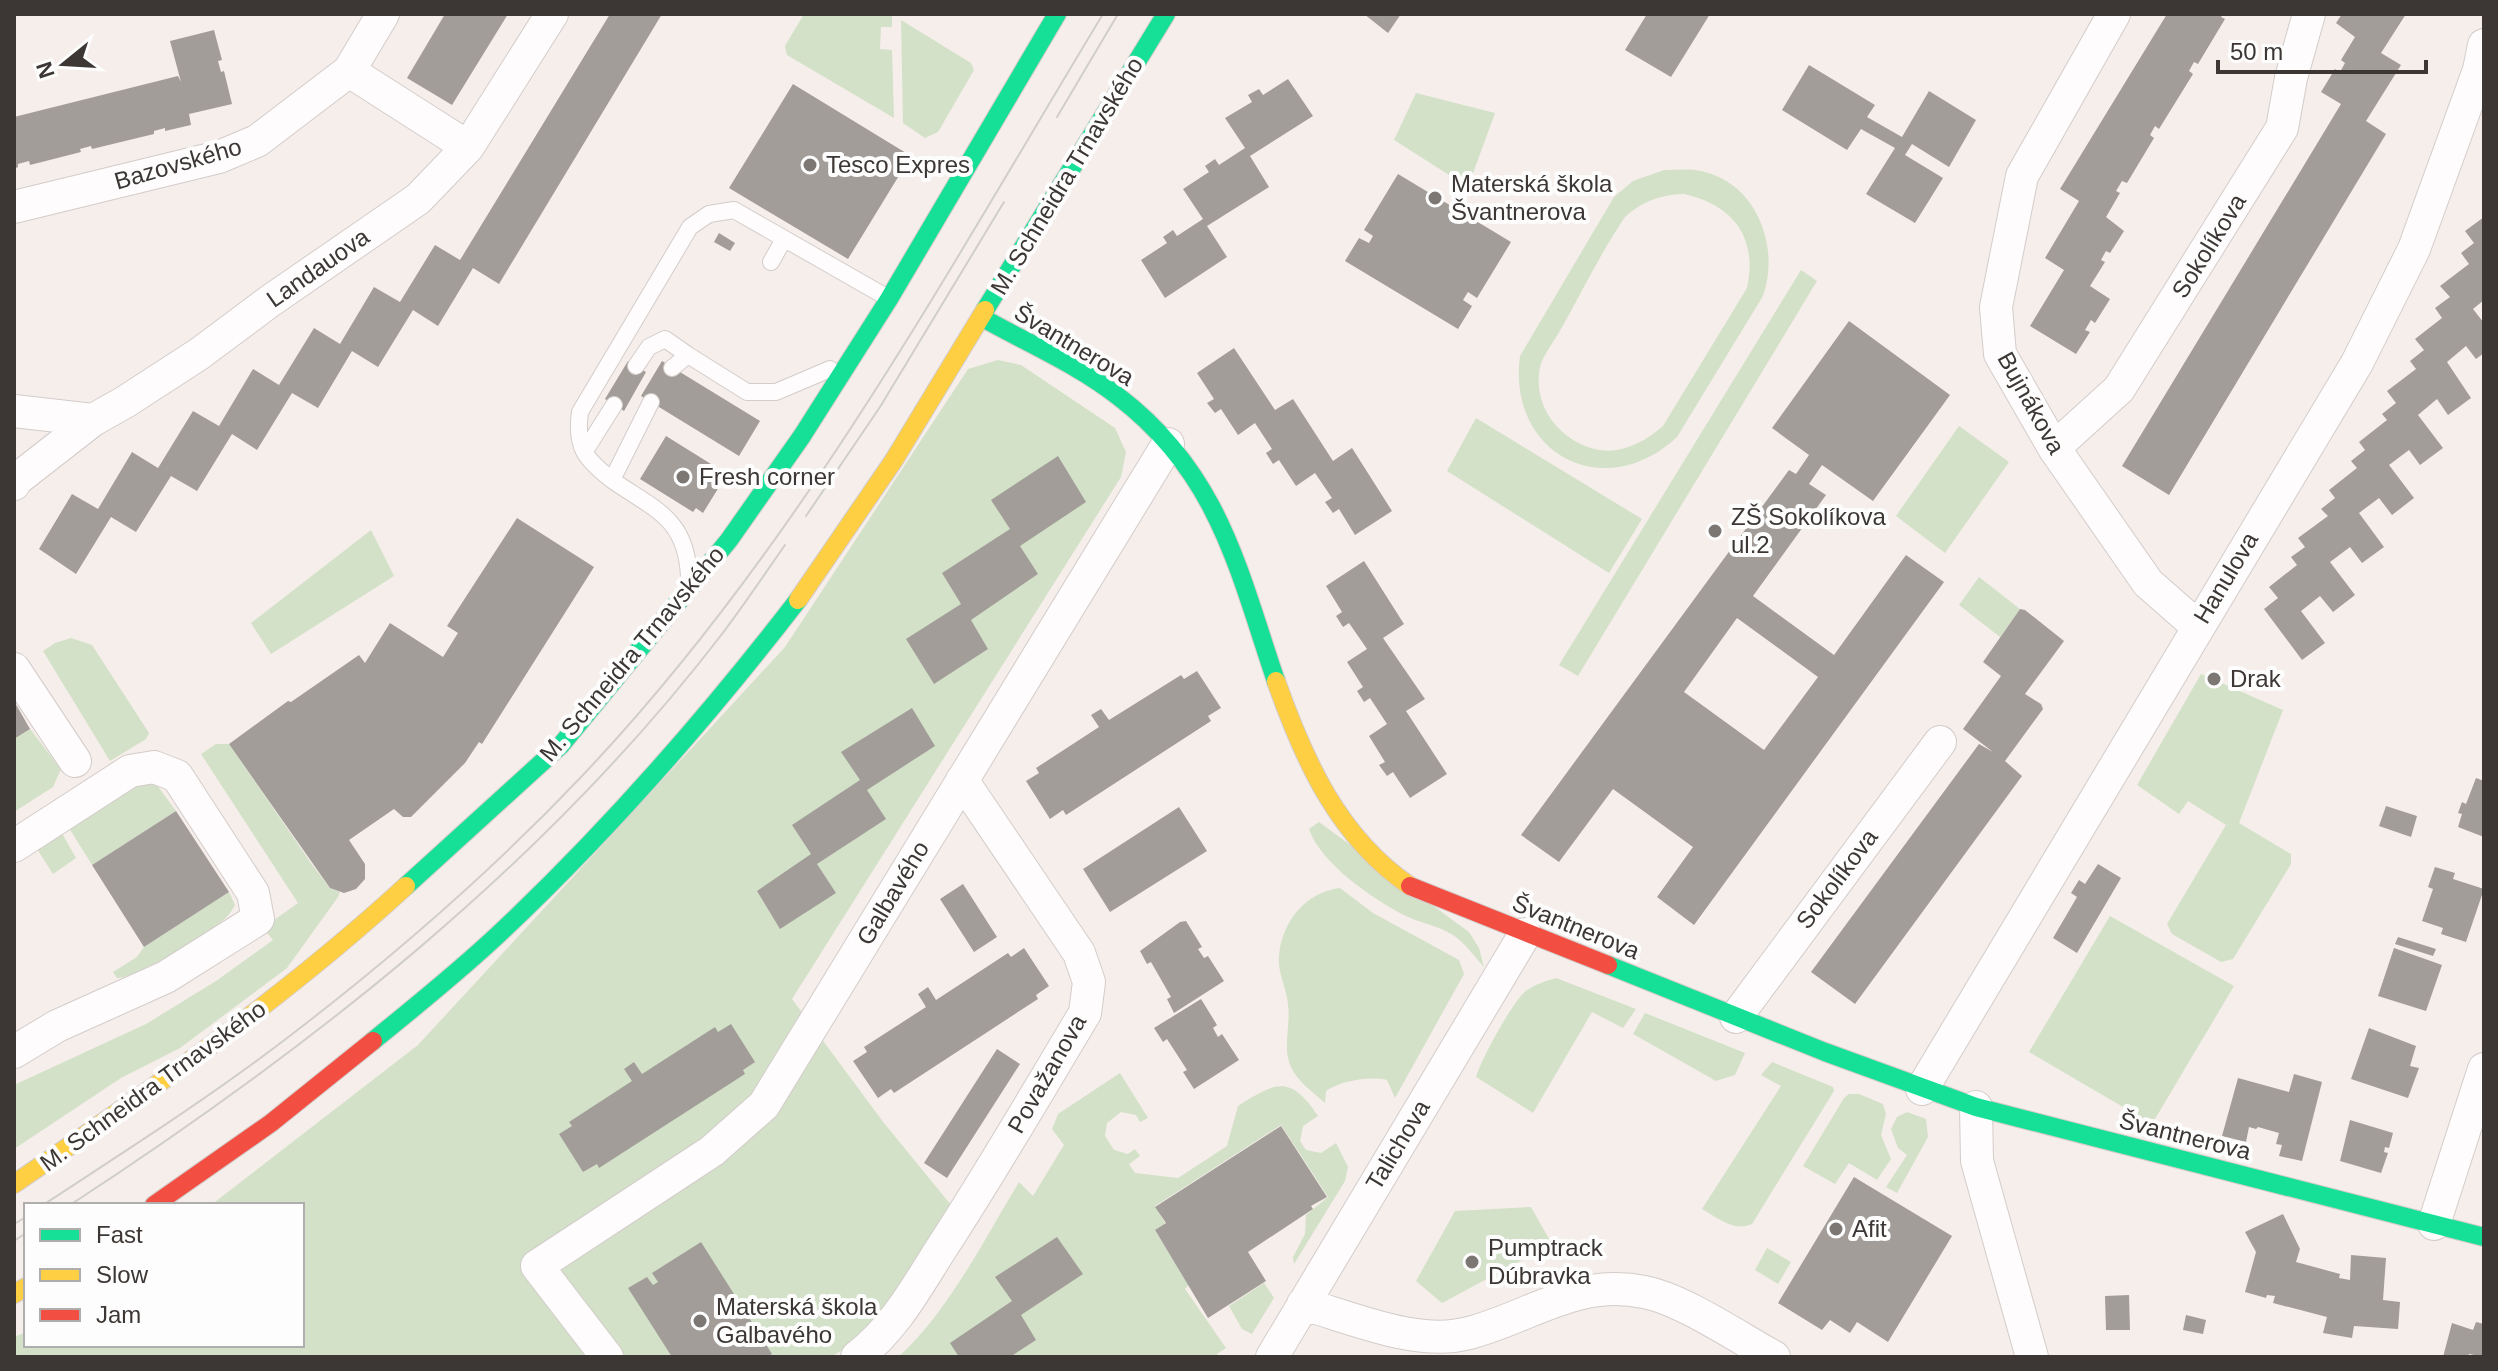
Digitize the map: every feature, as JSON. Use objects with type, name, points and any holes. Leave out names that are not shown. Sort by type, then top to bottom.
[{"type":"main road","name":"M. Schneidra Trnavského","points":[[14,1184],[175,1073],[273,1000],[365,924],[561,745],[729,540],[802,436],[889,299],[1057,14]]},
{"type":"main road","name":"M. Schneidra Trnavského","points":[[157,1203],[271,1123],[428,996],[502,931],[583,850],[661,765],[797,602],[894,460],[1166,14]]},
{"type":"main road","name":"Švantnerova","points":[[981,317],[1105,387],[1168,444],[1226,530],[1311,772],[1336,816],[1379,864],[1408,885],[1736,1017],[1976,1107],[2484,1237]]},
{"type":"street","name":"Bazovského","points":[[14,207],[219,157],[257,141],[349,71],[383,14]]},
{"type":"street","name":"Landauova","points":[[14,484],[93,420],[199,354],[418,199],[468,147],[552,14]]},
{"type":"street","name":"Bujnákova","points":[[2114,14],[2022,176],[1996,307],[2000,354],[2054,448],[2148,583],[2197,626]]},
{"type":"street","name":"Sokolíkova","points":[[2054,448],[2119,389],[2282,128],[2291,78],[2309,14]]},
{"type":"street","name":"Hanulova","points":[[1922,1089],[2357,363],[2414,249],[2479,70],[2484,45]]},
{"type":"street","points":[[349,71],[468,147]]},
{"type":"street","points":[[14,411],[93,420]]},
{"type":"street","name":"Galbavého","points":[[607,1357],[537,1266],[712,1151],[764,1105],[1168,444]]},
{"type":"street","points":[[14,669],[75,761]]},
{"type":"street","name":"Sokolíkova","points":[[1736,1017],[1940,742]]},
{"type":"street","points":[[14,846],[130,771],[154,767],[177,776],[253,893],[258,919],[166,977],[57,1026],[14,1052]]},
{"type":"street","name":"Považanova","points":[[857,1357],[871,1346],[908,1301],[966,1212],[1085,1013],[1089,982],[1079,953],[962,780]]},
{"type":"street","name":"Talichova","points":[[1272,1357],[1525,934]]},
{"type":"street","points":[[2434,1224],[2484,1069]]},
{"type":"street","points":[[1976,1107],[1977,1161],[2032,1357]]},
{"type":"street","points":[[1303,1304],[1410,1334],[1439,1337],[1469,1333],[1578,1292],[1632,1290],[1675,1303],[1774,1357]]},
{"type":"lane","points":[[689,591],[687,549],[680,533],[663,515],[595,467],[577,436],[580,412],[690,227],[709,214],[734,210],[889,299]]},
{"type":"lane","points":[[771,262],[784,239]]},
{"type":"lane","points":[[636,366],[649,347],[665,339],[747,392],[776,392],[819,376],[853,357]]},
{"type":"lane","points":[[672,368],[688,355]]},
{"type":"lane","points":[[612,480],[651,402]]},
{"type":"lane","points":[[585,451],[614,405]]},
{"type":"green space","points":[[804,14],[892,16],[892,27],[881,27],[880,49],[892,50],[894,118],[787,55],[785,46]]},
{"type":"green space","points":[[901,20],[971,63],[974,70],[938,132],[925,138],[903,123]]},
{"type":"green space","points":[[1416,93],[1495,113],[1468,187],[1394,140]]},
{"type":"green space","points":[[1664,170],[1695,170],[1716,176],[1733,186],[1748,200],[1758,217],[1765,236],[1768,276],[1763,296],[1677,437],[1649,457],[1620,467],[1592,467],[1566,459],[1545,443],[1529,420],[1520,390],[1520,356],[1614,197],[1633,181]],"holes":[[[1684,194],[1701,199],[1728,215],[1745,239],[1749,253],[1747,288],[1663,426],[1627,448],[1606,451],[1585,446],[1564,433],[1548,415],[1539,380],[1544,358],[1625,217],[1660,197]]]},
{"type":"green space","points":[[1801,270],[1817,281],[1578,676],[1559,665]]},
{"type":"green space","points":[[998,360],[1021,365],[1115,428],[1126,452],[1121,477],[792,999],[884,1123],[951,1205],[868,1335],[831,1357],[14,1357],[14,1337],[24,1333],[24,1347],[304,1347],[304,1203],[214,1203],[418,1045],[785,647],[968,369]]},
{"type":"green space","points":[[1476,418],[1642,519],[1609,573],[1447,471]]},
{"type":"green space","points":[[1959,426],[2009,462],[1945,553],[1896,516]]},
{"type":"green space","points":[[371,530],[394,576],[271,654],[251,623]]},
{"type":"green space","points":[[1979,577],[2020,609],[2000,637],[1959,605]]},
{"type":"green space","points":[[71,638],[92,645],[149,733],[146,739],[110,761],[43,651]]},
{"type":"green space","points":[[2201,674],[2283,710],[2239,823],[2291,854],[2291,864],[2233,959],[2221,962],[2172,934],[2167,924],[2226,825],[2188,801],[2179,814],[2137,785]]},
{"type":"green space","points":[[30,729],[61,769],[53,787],[14,812],[14,739]]},
{"type":"green space","points":[[216,744],[229,744],[313,866],[330,888],[340,892],[338,897],[287,968],[180,1048],[121,1078],[14,1149],[14,1085],[146,1024],[216,981],[273,940],[263,928],[298,903],[201,754]]},
{"type":"green space","points":[[135,779],[154,781],[176,811],[92,865],[66,823]]},
{"type":"green space","points":[[1319,822],[1469,932],[1479,948],[1484,967],[1453,935],[1393,909],[1336,868],[1315,842],[1309,829]]},
{"type":"green space","points":[[59,828],[76,858],[53,874],[37,849]]},
{"type":"green space","points":[[1340,888],[1373,913],[1459,960],[1464,974],[1395,1098],[1387,1080],[1364,1079],[1339,1084],[1326,1091],[1325,1103],[1297,1077],[1288,1060],[1288,1005],[1279,962],[1281,943],[1298,910],[1317,895]]},
{"type":"green space","points":[[229,892],[235,905],[215,927],[154,964],[117,978],[113,972],[137,957],[144,947]]},
{"type":"green space","points":[[2110,916],[2234,986],[2152,1124],[2029,1052]]},
{"type":"green space","points":[[1556,978],[1636,1009],[1623,1028],[1592,1012],[1533,1113],[1476,1077],[1498,1031],[1521,996],[1534,986]]},
{"type":"green space","points":[[1645,1013],[1745,1053],[1735,1075],[1716,1081],[1633,1034]]},
{"type":"green space","points":[[1772,1062],[1833,1087],[1834,1091],[1752,1224],[1732,1225],[1702,1209],[1781,1086],[1761,1075]]},
{"type":"green space","points":[[1120,1073],[1148,1118],[1140,1122],[1136,1115],[1121,1112],[1107,1123],[1105,1136],[1114,1150],[1128,1154],[1135,1149],[1140,1156],[1129,1164],[1135,1173],[1178,1178],[1227,1146],[1238,1106],[1263,1092],[1282,1086],[1299,1093],[1318,1116],[1303,1126],[1300,1141],[1306,1150],[1321,1153],[1336,1143],[1348,1167],[1345,1181],[1294,1264],[1293,1257],[1305,1234],[1306,1215],[1328,1197],[1281,1125],[1155,1206],[1165,1223],[1155,1231],[1189,1285],[1185,1289],[1226,1348],[1217,1354],[1219,1357],[898,1357],[949,1297],[1019,1182],[1033,1196],[1064,1145],[1052,1129],[1058,1114]]},
{"type":"green space","points":[[1849,1094],[1859,1094],[1883,1104],[1886,1114],[1881,1135],[1891,1159],[1877,1180],[1849,1163],[1835,1184],[1803,1166]]},
{"type":"green space","points":[[1907,1112],[1926,1119],[1928,1137],[1897,1193],[1886,1187],[1907,1155],[1898,1148],[1891,1129],[1897,1117]]},
{"type":"green space","name":"Pumptrack Dúbravka","points":[[1531,1207],[1552,1244],[1442,1303],[1416,1281],[1455,1211]]},
{"type":"green space","points":[[1767,1248],[1791,1262],[1778,1284],[1755,1270]]},
{"type":"green space","points":[[1264,1283],[1274,1298],[1252,1334],[1242,1329],[1229,1306]]},
{"type":"building","points":[[445,14],[508,14],[452,105],[407,78]]},
{"type":"building","points":[[610,14],[662,14],[499,284],[473,268],[438,326],[413,310],[378,367],[352,351],[318,408],[292,393],[257,450],[232,434],[197,491],[171,476],[136,532],[111,517],[76,574],[39,549],[72,494],[98,509],[132,452],[158,468],[193,411],[219,426],[253,369],[279,385],[314,328],[340,344],[374,287],[400,302],[435,245],[460,260]]},
{"type":"building","points":[[1364,14],[1401,14],[1388,33]]},
{"type":"building","points":[[1647,14],[1710,14],[1671,77],[1625,50]]},
{"type":"building","points":[[2167,14],[2223,14],[2221,17],[2225,19],[2198,64],[2194,62],[2189,71],[2193,74],[2159,129],[2155,126],[2150,135],[2154,138],[2127,183],[2122,181],[2116,191],[2120,193],[2106,217],[2124,231],[2110,253],[2106,251],[2101,260],[2105,262],[2090,286],[2110,299],[2095,323],[2091,320],[2085,330],[2090,332],[2076,354],[2030,326],[2064,270],[2045,258],[2079,201],[2060,189]]},
{"type":"building","points":[[2342,14],[2406,14],[2381,53],[2401,65],[2366,121],[2386,134],[2169,495],[2122,466],[2341,104],[2321,92],[2335,69],[2340,72],[2345,63],[2341,60],[2355,37],[2336,23]]},
{"type":"building","points":[[214,30],[222,60],[218,61],[221,72],[224,71],[232,104],[189,114],[191,125],[165,131],[165,128],[154,131],[154,134],[92,149],[91,146],[80,149],[81,152],[30,165],[29,161],[18,164],[14,169],[14,117],[178,76],[181,82],[170,41]]},
{"type":"building","points":[[1809,65],[1875,105],[1867,117],[1902,137],[1929,91],[1976,120],[1949,167],[1912,144],[1905,155],[1943,178],[1915,223],[1866,194],[1895,148],[1861,129],[1847,150],[1782,110]]},
{"type":"building","points":[[1288,79],[1313,116],[1250,156],[1269,187],[1207,226],[1227,257],[1165,298],[1141,260],[1167,243],[1163,237],[1173,230],[1177,236],[1203,219],[1183,189],[1209,172],[1205,166],[1215,159],[1219,165],[1245,148],[1225,118],[1252,102],[1248,95],[1259,89],[1263,95]]},
{"type":"building","name":"Tesco Expres","points":[[793,84],[911,156],[848,259],[729,188]]},
{"type":"building","points":[[1398,174],[1511,242],[1477,298],[1468,292],[1463,300],[1472,306],[1458,329],[1345,261],[1359,238],[1369,243],[1373,236],[1364,230]]},
{"type":"building","points":[[2484,217],[2484,300],[2473,309],[2484,323],[2484,353],[2476,359],[2466,346],[2447,362],[2471,398],[2448,415],[2437,399],[2418,415],[2443,448],[2420,465],[2409,450],[2389,465],[2414,498],[2392,515],[2379,498],[2359,513],[2384,547],[2362,563],[2350,547],[2330,562],[2355,595],[2333,612],[2320,596],[2301,611],[2325,643],[2302,660],[2264,609],[2278,598],[2269,587],[2297,565],[2291,557],[2305,547],[2298,538],[2328,516],[2321,509],[2335,498],[2329,490],[2357,468],[2351,461],[2365,450],[2359,442],[2387,420],[2382,414],[2396,403],[2387,391],[2416,369],[2410,361],[2424,350],[2415,339],[2442,318],[2435,308],[2450,297],[2440,286],[2469,264],[2461,253],[2474,243],[2465,231]]},
{"type":"building","points":[[719,233],[735,243],[730,251],[714,242]]},
{"type":"building","points":[[1849,321],[1950,395],[1873,501],[1822,465],[1809,484],[1826,495],[1753,596],[1834,655],[1906,555],[1944,582],[1694,925],[1657,897],[1693,847],[1613,789],[1559,862],[1521,835],[1789,470],[1796,474],[1809,455],[1772,428]],"holes":[[[1737,618],[1818,677],[1764,750],[1684,692]]]},
{"type":"building","points":[[1234,348],[1275,410],[1293,399],[1333,461],[1352,448],[1392,511],[1355,535],[1339,509],[1333,513],[1325,502],[1332,498],[1315,473],[1296,486],[1279,460],[1273,464],[1266,453],[1272,449],[1255,423],[1238,435],[1221,409],[1215,413],[1207,403],[1214,399],[1197,373]]},
{"type":"building","points":[[628,361],[646,372],[624,411],[605,399]]},
{"type":"building","points":[[662,361],[760,421],[739,456],[641,396]]},
{"type":"building","name":"Fresh corner","points":[[666,436],[727,474],[703,513],[696,508],[693,512],[640,479]]},
{"type":"building","points":[[1058,456],[1086,502],[1020,546],[1038,574],[971,620],[988,649],[934,684],[906,639],[961,604],[942,573],[1010,529],[991,500]]},
{"type":"building","points":[[517,518],[594,567],[482,744],[479,742],[465,763],[411,817],[403,817],[394,809],[349,840],[365,864],[365,879],[356,889],[344,893],[330,888],[229,744],[359,655],[365,663],[390,623],[443,657],[458,633],[447,626]]},
{"type":"building","points":[[1364,561],[1404,624],[1383,638],[1425,699],[1406,711],[1447,774],[1410,798],[1393,772],[1387,776],[1379,765],[1385,762],[1369,736],[1387,724],[1370,698],[1364,702],[1357,691],[1363,687],[1347,662],[1367,649],[1349,623],[1343,627],[1336,616],[1342,612],[1326,586]]},
{"type":"building","points":[[2020,609],[2064,641],[2025,694],[2041,704],[2043,709],[2005,761],[2022,776],[1855,1004],[1811,972],[1979,744],[1993,752],[1963,729],[2001,676],[1983,662]]},
{"type":"building","points":[[1197,671],[1221,708],[1208,716],[1211,721],[1066,815],[1063,810],[1050,819],[1026,781],[1039,773],[1036,768],[1099,727],[1091,715],[1101,709],[1109,720],[1181,675],[1184,679]]},
{"type":"building","points":[[14,701],[30,729],[14,739]]},
{"type":"building","points":[[912,708],[935,746],[867,790],[886,819],[817,864],[836,893],[780,929],[757,891],[811,854],[792,825],[860,780],[841,752]]},
{"type":"building","points":[[2476,778],[2484,781],[2484,837],[2458,827],[2462,802],[2466,804]]},
{"type":"building","points":[[2386,806],[2417,816],[2411,837],[2379,826]]},
{"type":"building","points":[[1179,807],[1207,851],[1110,912],[1083,869]]},
{"type":"building","points":[[176,811],[229,892],[144,947],[92,865]]},
{"type":"building","points":[[2098,864],[2121,878],[2077,953],[2053,938],[2077,897],[2071,893],[2079,880],[2085,884]]},
{"type":"building","points":[[2435,867],[2455,873],[2453,879],[2484,889],[2466,942],[2441,934],[2443,928],[2422,921],[2433,889],[2428,887]]},
{"type":"building","points":[[963,884],[997,937],[974,952],[940,899]]},
{"type":"building","points":[[1186,921],[1202,947],[1198,949],[1204,958],[1208,956],[1224,981],[1174,1013],[1167,999],[1171,997],[1151,962],[1147,964],[1140,951],[1180,922]]},
{"type":"building","points":[[2398,937],[2436,949],[2433,956],[2395,944]]},
{"type":"building","points":[[1024,948],[1049,986],[1036,995],[1038,999],[894,1093],[891,1089],[878,1098],[853,1061],[867,1052],[864,1047],[926,1007],[918,994],[928,987],[936,1000],[1008,953],[1011,957]]},
{"type":"building","points":[[2394,948],[2442,965],[2426,1011],[2378,996]]},
{"type":"building","points":[[1201,999],[1217,1025],[1213,1028],[1218,1037],[1222,1034],[1239,1060],[1194,1089],[1183,1072],[1187,1070],[1167,1039],[1163,1042],[1154,1028]]},
{"type":"building","points":[[731,1024],[755,1062],[743,1070],[745,1074],[599,1168],[597,1164],[583,1172],[559,1134],[572,1126],[569,1122],[632,1081],[624,1069],[634,1062],[642,1074],[715,1027],[718,1032]]},
{"type":"building","points":[[2369,1028],[2416,1046],[2410,1066],[2419,1068],[2408,1098],[2351,1079]]},
{"type":"building","points":[[997,1049],[1020,1064],[947,1178],[924,1163]]},
{"type":"building","points":[[2294,1074],[2322,1082],[2302,1161],[2279,1156],[2282,1145],[2276,1144],[2279,1133],[2249,1127],[2246,1142],[2222,1136],[2238,1078],[2289,1092]]},
{"type":"building","points":[[2350,1120],[2393,1133],[2389,1148],[2385,1147],[2384,1152],[2388,1153],[2381,1173],[2340,1161]]},
{"type":"building","points":[[1281,1126],[1327,1197],[1248,1252],[1266,1281],[1208,1318],[1155,1230],[1166,1223],[1155,1207]]},
{"type":"building","points":[[1854,1177],[1952,1236],[1888,1342],[1857,1322],[1850,1333],[1830,1320],[1822,1330],[1778,1303]]},
{"type":"building","points":[[2283,1214],[2300,1249],[2296,1262],[2340,1274],[2339,1278],[2350,1280],[2351,1255],[2386,1258],[2383,1300],[2400,1302],[2398,1329],[2354,1326],[2352,1338],[2323,1333],[2327,1317],[2273,1303],[2275,1296],[2267,1295],[2266,1298],[2245,1292],[2256,1252],[2245,1232]]},
{"type":"building","points":[[1057,1237],[1083,1274],[1021,1315],[1036,1340],[1010,1357],[959,1357],[950,1343],[1012,1301],[995,1277]]},
{"type":"building","name":"Materská škola Galbavého","points":[[701,1242],[772,1354],[767,1357],[672,1357],[628,1288],[647,1277],[653,1285],[658,1282],[652,1273]]},
{"type":"building","points":[[2129,1295],[2130,1330],[2106,1330],[2105,1296]]},
{"type":"building","points":[[2186,1315],[2206,1320],[2203,1334],[2183,1330]]},
{"type":"building","points":[[2476,1322],[2484,1324],[2484,1357],[2469,1354],[2468,1357],[2443,1357],[2452,1323],[2473,1330]]},
{"type":"tram line","points":[[46,1203],[231,1080],[405,943],[548,811],[659,690],[799,506],[863,410],[1103,14]]},
{"type":"tram line","points":[[1057,117],[1118,14]]},
{"type":"tram line","points":[[806,516],[880,407],[1004,202]]},
{"type":"tram line","points":[[73,1203],[249,1082],[336,1016],[502,875],[653,718],[722,634],[785,545]]},
{"type":"tram line","points":[[14,1224],[24,1218]]},
{"type":"tram line","points":[[14,1241],[24,1234]]},
{"type":"traffic: fast","points":[[406,886],[561,745],[729,540],[802,436],[889,299],[1057,14]]},
{"type":"traffic: fast","points":[[985,310],[1166,14]]},
{"type":"traffic: fast","points":[[981,317],[1103,385],[1153,427],[1180,458],[1203,491],[1221,526],[1250,600],[1276,681]]},
{"type":"traffic: fast","points":[[373,1041],[486,945],[580,854],[693,729],[798,600]]},
{"type":"traffic: fast","points":[[1608,965],[1825,1052],[1976,1107],[2484,1237]]},
{"type":"traffic: slow","points":[[798,600],[894,460],[985,310]]},
{"type":"traffic: slow","points":[[1276,681],[1326,795],[1363,844],[1410,886]]},
{"type":"traffic: slow","points":[[14,1184],[264,1005],[406,886]]},
{"type":"traffic: slow","points":[[14,1294],[24,1288]]},
{"type":"traffic: jam","points":[[1410,886],[1608,965]]},
{"type":"traffic: jam","points":[[157,1203],[271,1123],[373,1041]]},
{"type":"place","name":"Tesco Expres","points":[[810,165]]},
{"type":"place","name":"Materská škola Švantnerova","points":[[1435,198]]},
{"type":"place","name":"Fresh corner","points":[[683,477]]},
{"type":"place","name":"ZŠ Sokolíkova ul.2","points":[[1715,531]]},
{"type":"place","name":"Drak","points":[[2214,679]]},
{"type":"place","name":"Afit","points":[[1836,1229]]},
{"type":"place","name":"Pumptrack Dúbravka","points":[[1472,1262]]},
{"type":"place","name":"Materská škola Galbavého","points":[[700,1321]]}]
